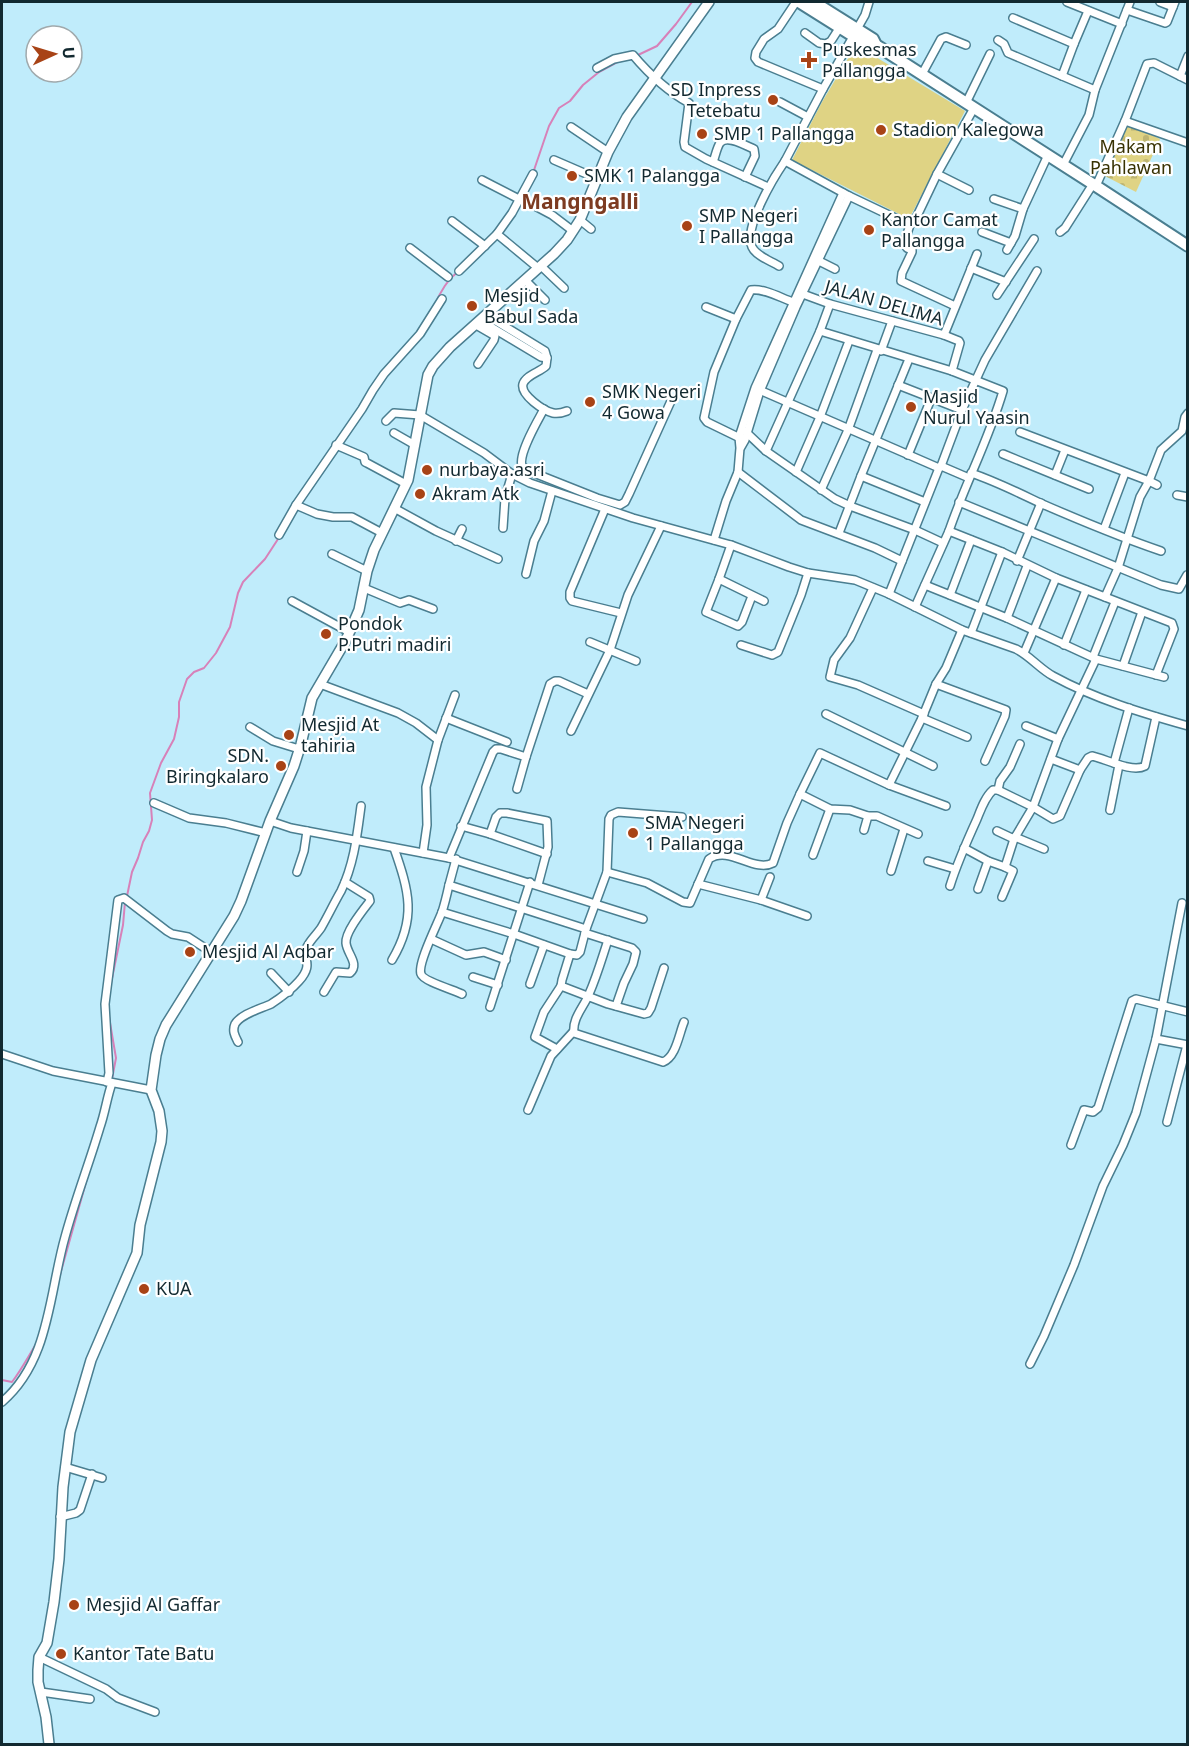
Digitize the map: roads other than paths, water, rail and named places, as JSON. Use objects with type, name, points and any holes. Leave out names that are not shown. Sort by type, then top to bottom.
[{"type":"highway","points":[[798,2],[840,27],[856,32]]},
{"type":"highway","points":[[814,2],[856,32],[869,46],[876,45],[1188,246]]},
{"type":"main road","points":[[49,1744],[38,1682],[39,1657],[47,1643],[54,1602],[59,1559],[60,1517],[70,1432],[92,1360],[137,1253],[140,1225],[162,1131],[159,1111],[151,1090],[157,1049],[166,1025],[242,901],[270,821],[299,749],[312,699],[359,610],[367,571],[382,533],[406,484],[412,467],[428,375],[450,347],[484,321],[567,240],[579,220],[608,152],[627,117],[708,2]]},
{"type":"street","points":[[798,2],[778,29],[764,39],[755,58],[758,62],[823,89]]},
{"type":"street","points":[[778,266],[757,252],[751,245],[754,222],[768,187],[785,161],[856,32],[869,2]]},
{"type":"street","points":[[1067,2],[1122,24]]},
{"type":"street","points":[[1063,165],[1089,115],[1095,90],[1130,2]]},
{"type":"street","points":[[1127,10],[1165,23],[1174,4],[1160,2]]},
{"type":"street","points":[[1062,76],[1088,10]]},
{"type":"street","points":[[1013,18],[1074,44]]},
{"type":"street","points":[[805,33],[821,44],[826,44],[831,41],[840,27]]},
{"type":"street","points":[[922,74],[941,39],[946,37],[966,45]]},
{"type":"street","points":[[998,40],[1004,44],[1008,53],[1095,90]]},
{"type":"street","points":[[955,306],[901,281],[902,273],[912,252],[906,248],[904,243],[910,225],[917,216],[970,105],[990,54]]},
{"type":"street","points":[[597,68],[621,57],[633,55],[675,96],[688,103],[685,147],[768,187]]},
{"type":"street","points":[[1180,76],[1188,56]]},
{"type":"street","points":[[1060,232],[1095,185],[1125,121],[1148,63],[1154,63],[1188,80]]},
{"type":"street","points":[[780,102],[808,117]]},
{"type":"street","points":[[1125,121],[1188,143]]},
{"type":"street","points":[[571,127],[608,152]]},
{"type":"street","points":[[713,162],[722,141],[734,141],[754,149],[755,156],[745,177]]},
{"type":"street","points":[[982,232],[1009,247],[1047,155]]},
{"type":"street","points":[[554,160],[598,178]]},
{"type":"street","points":[[785,161],[910,225]]},
{"type":"street","points":[[459,271],[498,235],[521,199],[533,174]]},
{"type":"street","points":[[937,174],[969,190]]},
{"type":"street","points":[[482,180],[552,216],[573,231]]},
{"type":"street","points":[[801,294],[846,194]]},
{"type":"street","points":[[994,199],[1023,210]]},
{"type":"street","points":[[579,220],[591,229]]},
{"type":"street","points":[[452,221],[485,246]]},
{"type":"street","points":[[714,540],[738,472],[743,435],[758,389],[795,305],[819,261],[833,223]]},
{"type":"street","points":[[498,235],[564,288]]},
{"type":"street","points":[[997,295],[1034,239]]},
{"type":"street","points":[[411,248],[448,277]]},
{"type":"street","points":[[944,335],[977,254]]},
{"type":"street","points":[[819,261],[835,269]]},
{"type":"street","points":[[971,268],[1006,282]]},
{"type":"street","points":[[889,594],[962,410],[995,342],[1037,271]]},
{"type":"street","points":[[525,280],[545,300]]},
{"type":"street","points":[[795,305],[753,289],[736,319],[714,372],[704,418],[707,422],[743,435],[821,490],[849,506],[915,530],[943,543]]},
{"type":"street","name":"JALAN DELIMA","points":[[801,294],[944,335],[960,342],[952,371]]},
{"type":"street","points":[[279,535],[384,374],[420,334],[442,299]]},
{"type":"street","points":[[766,451],[820,332],[830,304]]},
{"type":"street","points":[[706,307],[736,319]]},
{"type":"street","points":[[484,321],[544,355],[546,366],[530,376],[523,386],[525,393],[544,410],[557,413],[567,411]]},
{"type":"street","points":[[478,364],[495,336],[484,321]]},
{"type":"street","points":[[821,490],[892,321]]},
{"type":"street","points":[[820,332],[952,371],[1003,391],[949,531],[915,607]]},
{"type":"street","points":[[796,472],[849,341]]},
{"type":"street","points":[[839,533],[909,359]]},
{"type":"street","points":[[898,385],[962,410]]},
{"type":"street","points":[[758,389],[908,455],[940,467],[992,481],[1127,539],[1161,551]]},
{"type":"street","points":[[908,455],[931,399]]},
{"type":"street","points":[[544,410],[523,450],[520,459],[522,466],[529,471],[620,505],[625,502],[629,494],[671,401]]},
{"type":"street","points":[[386,421],[394,413],[420,415],[484,453],[512,474],[552,491],[661,526],[730,545],[777,564],[808,573],[855,580],[962,630],[1024,653],[1053,676],[1082,690],[1129,708],[1188,726]]},
{"type":"street","points":[[1105,597],[1118,568],[1140,497],[1161,450],[1182,431],[1188,413]]},
{"type":"street","points":[[1020,432],[1157,485]]},
{"type":"street","points":[[394,433],[415,445]]},
{"type":"street","points":[[338,446],[364,457],[365,462],[406,484]]},
{"type":"street","points":[[1055,475],[1065,450]]},
{"type":"street","points":[[1003,454],[1089,489]]},
{"type":"street","points":[[738,472],[801,520],[876,548],[902,561]]},
{"type":"street","points":[[1104,529],[1125,473]]},
{"type":"street","points":[[503,528],[504,498],[512,474]]},
{"type":"street","points":[[861,476],[926,502]]},
{"type":"street","points":[[526,574],[534,541],[544,521],[552,491]]},
{"type":"street","points":[[1177,495],[1188,497]]},
{"type":"street","points":[[959,502],[1161,585],[1177,590],[1187,575]]},
{"type":"street","points":[[1017,561],[1041,503]]},
{"type":"street","points":[[298,506],[317,514],[352,517],[382,533]]},
{"type":"street","points":[[394,508],[456,541],[498,559]]},
{"type":"street","points":[[605,509],[570,592],[570,598],[572,601],[621,613]]},
{"type":"street","points":[[570,731],[610,650],[628,595],[661,526]]},
{"type":"street","points":[[456,541],[462,529]]},
{"type":"street","points":[[925,585],[1007,618],[1094,658],[1160,676],[1174,629],[1172,623],[1056,578],[1002,552],[949,531]]},
{"type":"street","points":[[950,595],[971,540]]},
{"type":"street","points":[[730,545],[706,611],[738,626],[742,622],[752,596]]},
{"type":"street","points":[[971,633],[1002,552]]},
{"type":"street","points":[[332,554],[367,571]]},
{"type":"street","points":[[1007,618],[1027,566]]},
{"type":"street","points":[[741,645],[772,655],[778,652],[808,573]]},
{"type":"street","points":[[1024,653],[1056,578]]},
{"type":"street","points":[[719,579],[764,601]]},
{"type":"street","points":[[364,588],[400,603],[409,600],[433,609]]},
{"type":"street","points":[[873,588],[850,638],[834,660],[830,677],[858,685],[967,737]]},
{"type":"street","points":[[1064,645],[1086,590]]},
{"type":"street","points":[[292,601],[349,632]]},
{"type":"street","points":[[1005,867],[1015,838],[1033,807],[1058,739],[1082,690],[1115,602]]},
{"type":"street","points":[[1123,666],[1142,612]]},
{"type":"street","points":[[889,784],[923,716],[936,684],[946,668],[962,630]]},
{"type":"street","points":[[590,642],[636,661]]},
{"type":"street","points":[[517,789],[550,684],[559,681],[588,694]]},
{"type":"street","points":[[320,684],[398,713],[438,740]]},
{"type":"street","points":[[936,684],[1006,710],[985,761]]},
{"type":"street","points":[[423,853],[427,825],[426,787],[438,740],[455,695]]},
{"type":"street","points":[[1110,810],[1129,708]]},
{"type":"street","points":[[826,714],[933,766]]},
{"type":"street","points":[[950,886],[955,869],[987,796],[993,790],[998,790],[1053,819],[1060,816],[1080,770],[1090,756],[1139,769],[1145,766],[1156,717]]},
{"type":"street","points":[[446,718],[507,742]]},
{"type":"street","points":[[1026,726],[1058,739]]},
{"type":"street","points":[[250,727],[273,741],[299,749]]},
{"type":"street","points":[[998,790],[1000,781],[1013,762],[1020,744]]},
{"type":"street","points":[[462,994],[421,975],[422,960],[442,912],[450,885],[452,858],[461,826],[496,749],[526,757]]},
{"type":"street","points":[[607,872],[647,883],[686,903],[690,902],[709,859],[714,855],[727,855],[769,866],[774,863],[787,823],[817,757],[821,753],[889,784],[946,806]]},
{"type":"street","points":[[1051,759],[1080,770]]},
{"type":"street","points":[[800,794],[831,809],[850,810],[876,816],[918,834]]},
{"type":"street","points":[[154,803],[189,818],[226,823],[266,834]]},
{"type":"street","points":[[238,1042],[234,1028],[239,1020],[289,992],[305,974],[308,967],[307,946],[321,926],[345,882],[354,853],[361,806]]},
{"type":"street","points":[[813,855],[831,809]]},
{"type":"street","points":[[490,834],[496,817],[500,813],[546,820],[547,854],[538,885]]},
{"type":"street","points":[[442,912],[577,955],[580,953],[607,872],[609,819],[613,813],[682,816]]},
{"type":"street","points":[[864,830],[868,816]]},
{"type":"street","points":[[270,821],[356,841],[452,858],[643,919]]},
{"type":"street","points":[[461,826],[547,854]]},
{"type":"street","points":[[891,871],[904,829]]},
{"type":"street","points":[[297,872],[304,851],[307,831]]},
{"type":"street","points":[[998,831],[1044,849]]},
{"type":"street","points":[[392,960],[403,938],[409,898],[394,848]]},
{"type":"street","points":[[964,848],[1013,871],[1002,897]]},
{"type":"street","points":[[928,861],[955,869]]},
{"type":"street","points":[[978,888],[988,861]]},
{"type":"street","points":[[761,900],[770,877]]},
{"type":"street","points":[[324,992],[336,972],[350,973],[353,971],[355,965],[347,946],[346,937],[370,901],[369,897],[345,882]]},
{"type":"street","points":[[490,1008],[530,882]]},
{"type":"street","points":[[698,884],[761,900],[807,916]]},
{"type":"street","points":[[450,885],[632,948],[636,952],[633,964],[616,1006]]},
{"type":"street","points":[[2,1402],[19,1382],[42,1342],[65,1235],[101,1125],[110,1083],[105,1004],[118,900],[124,898],[167,931],[188,937],[211,952]]},
{"type":"street","points":[[1030,1364],[1074,1264],[1103,1186],[1131,1127],[1156,1039],[1182,903]]},
{"type":"street","points":[[431,939],[466,955],[484,952],[506,960]]},
{"type":"street","points":[[528,1110],[548,1061],[573,1032],[576,1018],[589,996],[608,940]]},
{"type":"street","points":[[530,984],[544,945]]},
{"type":"street","points":[[557,1049],[535,1037],[544,1012],[561,986],[570,954]]},
{"type":"street","points":[[561,986],[616,1006],[648,1013],[654,1003],[664,968]]},
{"type":"street","points":[[271,973],[289,992]]},
{"type":"street","points":[[473,977],[498,985]]},
{"type":"street","points":[[1071,1145],[1084,1110],[1093,1112],[1098,1108],[1130,1003],[1136,999],[1188,1012]]},
{"type":"street","points":[[573,1032],[663,1062],[672,1055],[684,1022]]},
{"type":"street","points":[[1156,1039],[1187,1045],[1167,1122]]},
{"type":"street","points":[[2,1054],[50,1070],[151,1090]]},
{"type":"street","points":[[65,1467],[102,1478]]},
{"type":"street","points":[[60,1517],[80,1510],[92,1474]]},
{"type":"street","points":[[39,1657],[106,1689],[118,1698],[155,1712]]},
{"type":"street","points":[[41,1692],[90,1699]]},
{"type":"waterway","points":[[627,60],[657,46],[692,2]]},
{"type":"waterway","points":[[533,173],[549,126],[559,108],[570,101],[583,85],[599,72],[621,60]]},
{"type":"waterway","points":[[436,303],[445,286],[458,272]]},
{"type":"waterway","points":[[127,896],[132,872],[152,820],[150,793],[161,763],[174,739],[179,717],[179,702],[187,679],[194,672],[204,668],[216,653],[230,627],[243,582],[265,559],[280,536]]},
{"type":"waterway","points":[[110,988],[123,925],[125,902]]},
{"type":"waterway","points":[[109,1017],[116,1058],[112,1079]]},
{"type":"waterway","points":[[58,1282],[88,1175]]},
{"type":"waterway","points":[[2,1380],[12,1382],[38,1341]]},
{"type":"place","name":"Puskesmas Pallangga","points":[[809,60]]},
{"type":"place","name":"SD Inpress Tetebatu","points":[[773,100]]},
{"type":"place","name":"Stadion Kalegowa","points":[[881,130]]},
{"type":"place","name":"SMP 1 Pallangga","points":[[702,134]]},
{"type":"place","name":"SMK 1 Palangga","points":[[572,176]]},
{"type":"place","name":"SMP Negeri I Pallangga","points":[[687,226]]},
{"type":"place","name":"Kantor Camat Pallangga","points":[[869,230]]},
{"type":"place","name":"Mesjid Babul Sada","points":[[472,306]]},
{"type":"place","name":"SMK Negeri 4 Gowa","points":[[590,402]]},
{"type":"place","name":"Masjid Nurul Yaasin","points":[[911,407]]},
{"type":"place","name":"nurbaya.asri","points":[[427,470]]},
{"type":"place","name":"Akram Atk","points":[[420,494]]},
{"type":"place","name":"Pondok P.Putri madiri","points":[[326,634]]},
{"type":"place","name":"Mesjid At tahiria","points":[[289,735]]},
{"type":"place","name":"SDN. Biringkalaro","points":[[281,766]]},
{"type":"place","name":"SMA Negeri 1 Pallangga","points":[[633,833]]},
{"type":"place","name":"Mesjid Al Aqbar","points":[[190,952]]},
{"type":"place","name":"KUA","points":[[144,1289]]},
{"type":"place","name":"Mesjid Al Gaffar","points":[[74,1605]]},
{"type":"place","name":"Kantor Tate Batu","points":[[61,1654]]},
{"type":"district","name":"Mangngalli","points":[[580,202]]},
{"type":"park label","name":"Makam Pahlawan","points":[[1131,157]]}]
